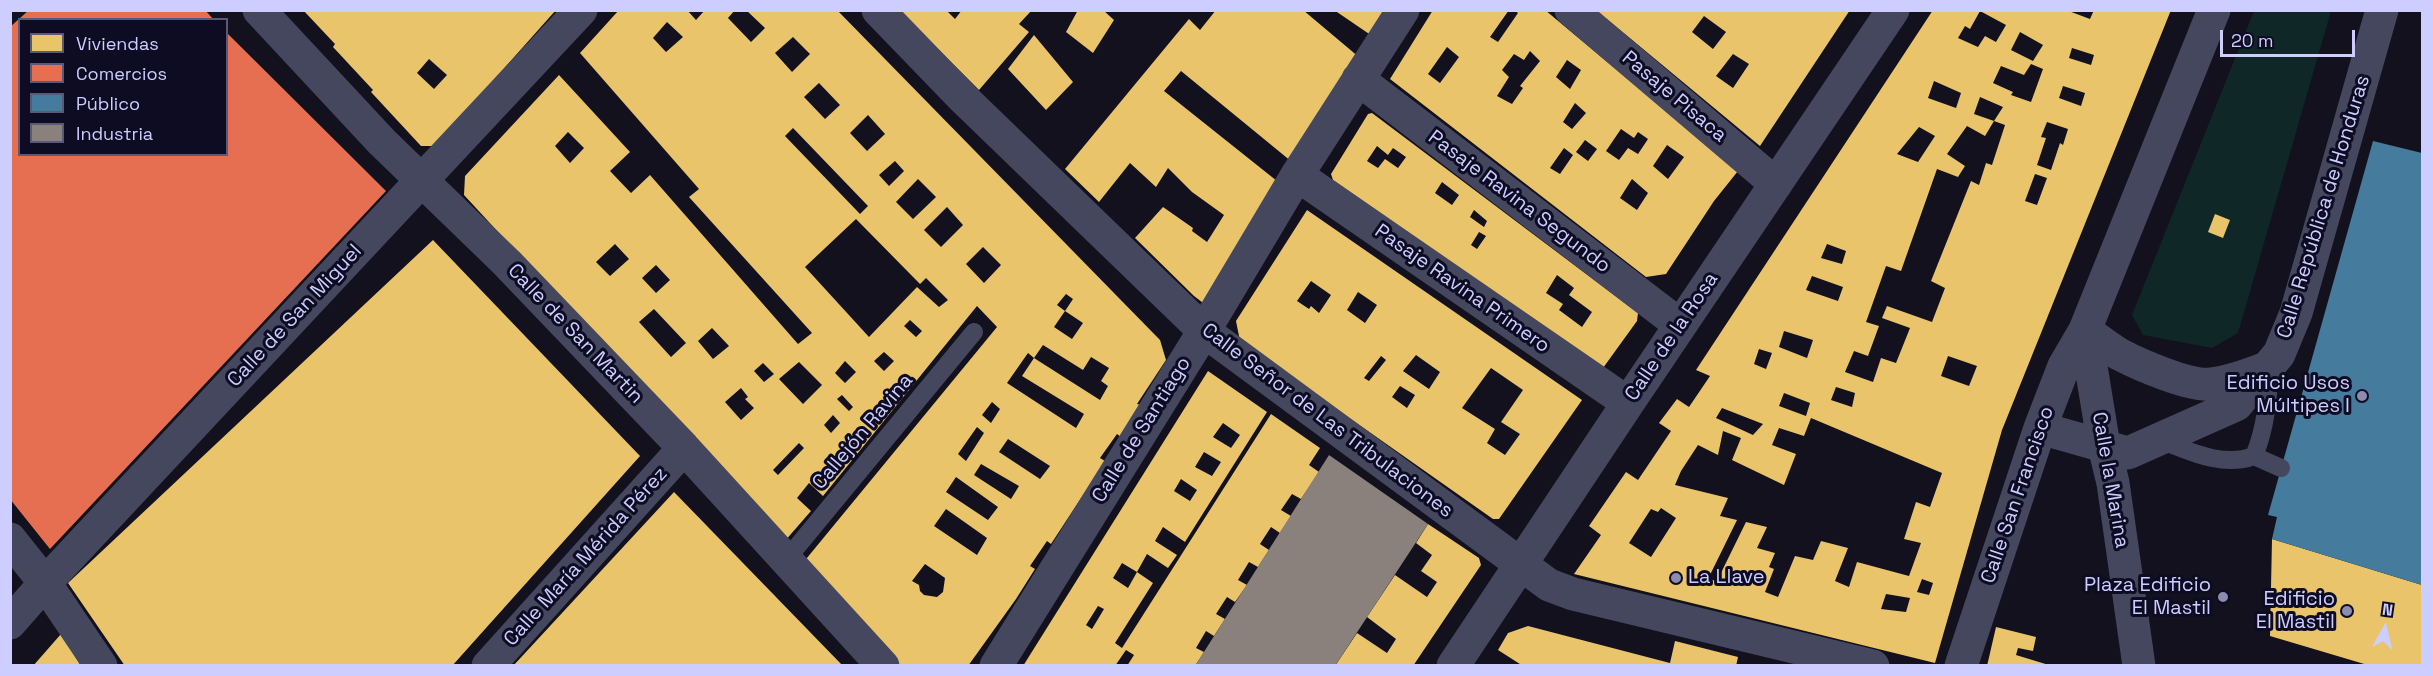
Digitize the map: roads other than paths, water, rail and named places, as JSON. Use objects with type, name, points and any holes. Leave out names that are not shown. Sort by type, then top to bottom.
[{"type":"street","name":"Calle de San Martin","points":[[259,10],[422,181],[507,263],[684,448],[883,666]]},
{"type":"street","name":"Calle de San Miguel","points":[[10,623],[581,10]]},
{"type":"street","name":"Calle Señor de Las Tribulaciones","points":[[878,10],[964,99],[1204,331],[1549,585],[1573,594],[1873,666]]},
{"type":"street","name":"Calle de Santiago","points":[[996,666],[1204,331],[1297,175],[1403,10]]},
{"type":"street","name":"Pasaje Pisaca","points":[[1571,10],[1776,184]]},
{"type":"street","name":"Calle de la Rosa","points":[[1453,666],[1893,10]]},
{"type":"street","name":"Calle San Francisco","points":[[1961,666],[2040,428],[2064,366],[2085,330],[2214,10]]},
{"type":"street","name":"Calle República de Honduras","points":[[2040,428],[2127,453],[2236,405],[2270,367],[2284,345],[2296,313],[2382,10]]},
{"type":"street","name":"Pasaje Ravina Segundo","points":[[1358,80],[1680,325]]},
{"type":"street","name":"Pasaje Ravina Primero","points":[[1297,175],[1628,403]]},
{"type":"street","points":[[2085,330],[2118,353],[2140,364],[2199,384],[2209,385],[2228,381],[2270,367]]},
{"type":"street","name":"Calle la Marina","points":[[2085,330],[2104,446],[2113,483],[2139,666]]},
{"type":"street","name":"Calle María Mérida Pérez","points":[[488,666],[684,448]]},
{"type":"street","points":[[10,539],[45,583],[101,666]]},
{"type":"lane","name":"Callejón Ravina","points":[[786,560],[974,332]]},
{"type":"lane","points":[[2254,456],[2261,440],[2270,367]]},
{"type":"lane","points":[[2158,440],[2225,461],[2241,461],[2254,456],[2281,468]]},
{"type":"place","name":"Edificio Usos Múltipes I","points":[[2362,396]]},
{"type":"place","name":"La Llave","points":[[1676,578]]},
{"type":"place","name":"Plaza Edificio El Mastil","points":[[2223,597]]},
{"type":"place","name":"Edificio El Mastil","points":[[2347,611]]}]
